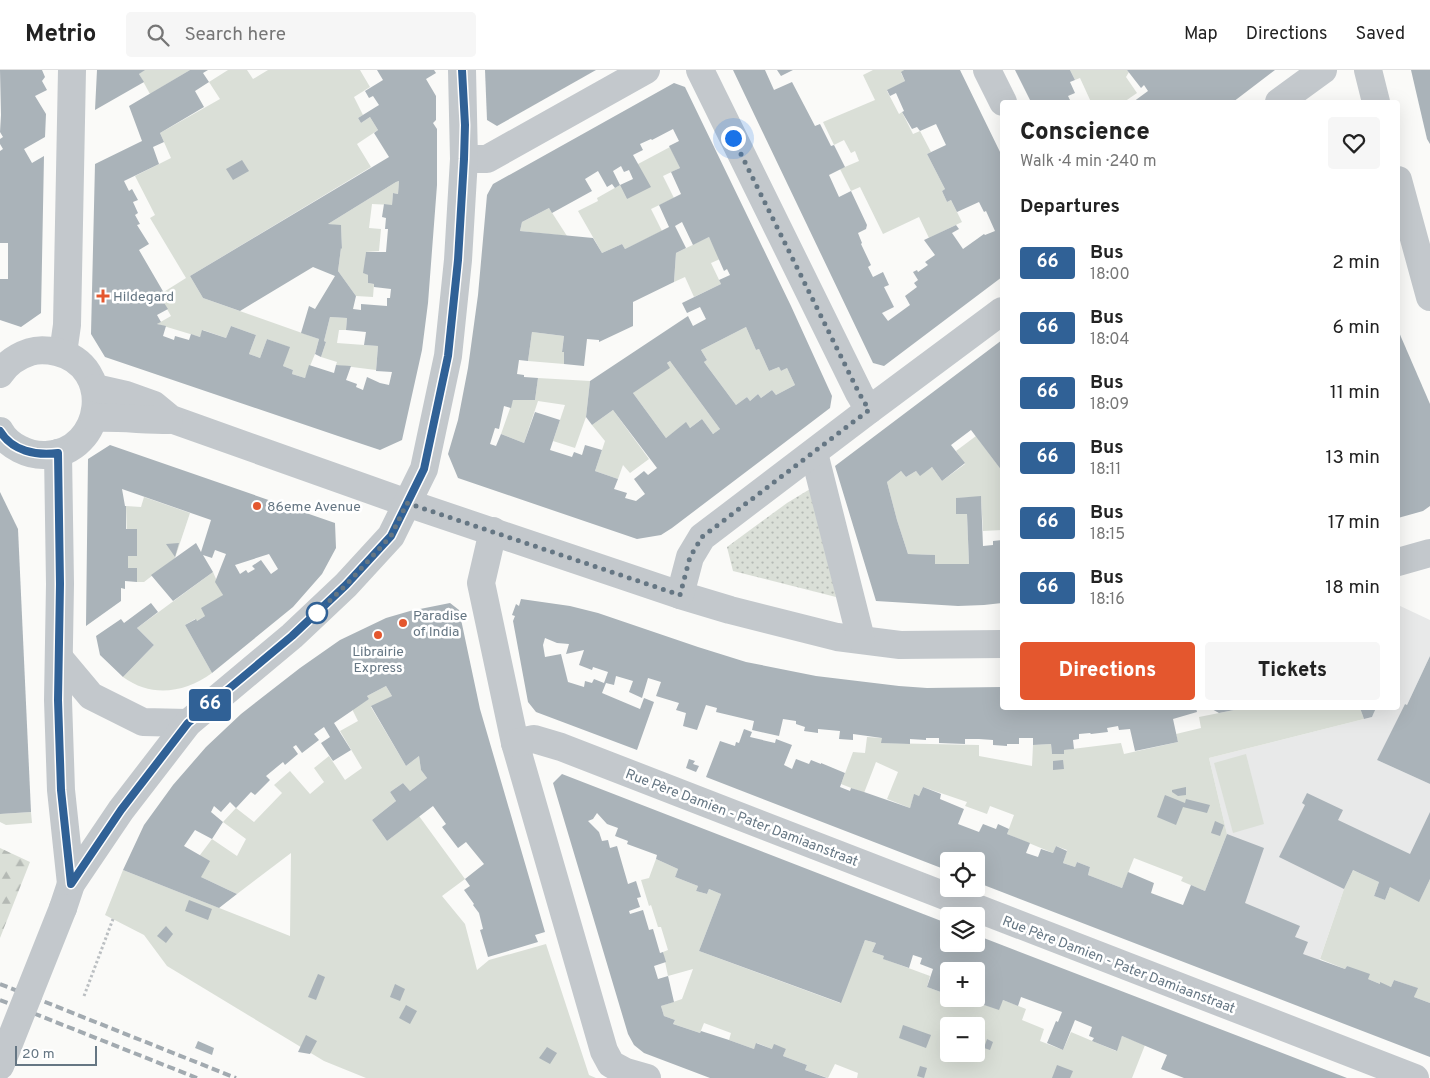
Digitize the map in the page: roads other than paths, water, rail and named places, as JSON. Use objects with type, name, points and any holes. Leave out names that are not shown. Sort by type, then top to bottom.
[{"type":"street","points":[[63,353],[67,325],[72,70]]},
{"type":"street","points":[[0,1066],[67,896],[121,810],[188,723],[292,636],[346,585],[391,536],[424,469],[448,356],[458,260],[465,125],[462,70]]},
{"type":"street","points":[[464,159],[487,159],[646,70]]},
{"type":"street","points":[[700,70],[869,410]]},
{"type":"street","points":[[987,70],[1002,100]]},
{"type":"street","points":[[1282,100],[1323,70]]},
{"type":"street","points":[[1368,70],[1376,100]]},
{"type":"street","points":[[1400,187],[1430,296]]},
{"type":"street","points":[[680,595],[690,557],[702,537],[1000,312]]},
{"type":"street","points":[[0,374],[11,362],[10,354],[34,350],[49,350],[63,353],[83,367],[95,388],[96,408],[89,430],[81,440],[71,448],[58,453],[44,455],[28,452],[13,445],[0,431]]},
{"type":"street","points":[[95,388],[126,395],[154,405],[171,420]]},
{"type":"street","points":[[94,418],[124,417],[171,420],[407,503],[680,595],[730,610],[837,637],[900,645],[1000,644]]},
{"type":"street","points":[[58,453],[60,584],[58,700],[67,896]]},
{"type":"street","points":[[814,453],[861,640]]},
{"type":"street","points":[[493,531],[482,583],[515,743],[604,1051],[612,1064],[626,1072],[647,1078]]},
{"type":"street","points":[[1400,561],[1430,553]]},
{"type":"street","points":[[60,659],[91,696],[135,718],[144,722],[188,723]]},
{"type":"street","name":"Rue Père Damien - Pater Damiaanstraat","points":[[515,743],[534,739],[561,747],[1414,1078]]},
{"type":"railway","points":[[0,984],[236,1078]]},
{"type":"railway","points":[[0,1000],[197,1078]]},
{"type":"place","name":"Hildegard","points":[[103,296]]},
{"type":"place","name":"86eme Avenue","points":[[257,506]]},
{"type":"place","name":"Paradise of India","points":[[403,623]]},
{"type":"place","name":"Librairie Express","points":[[378,635]]}]
